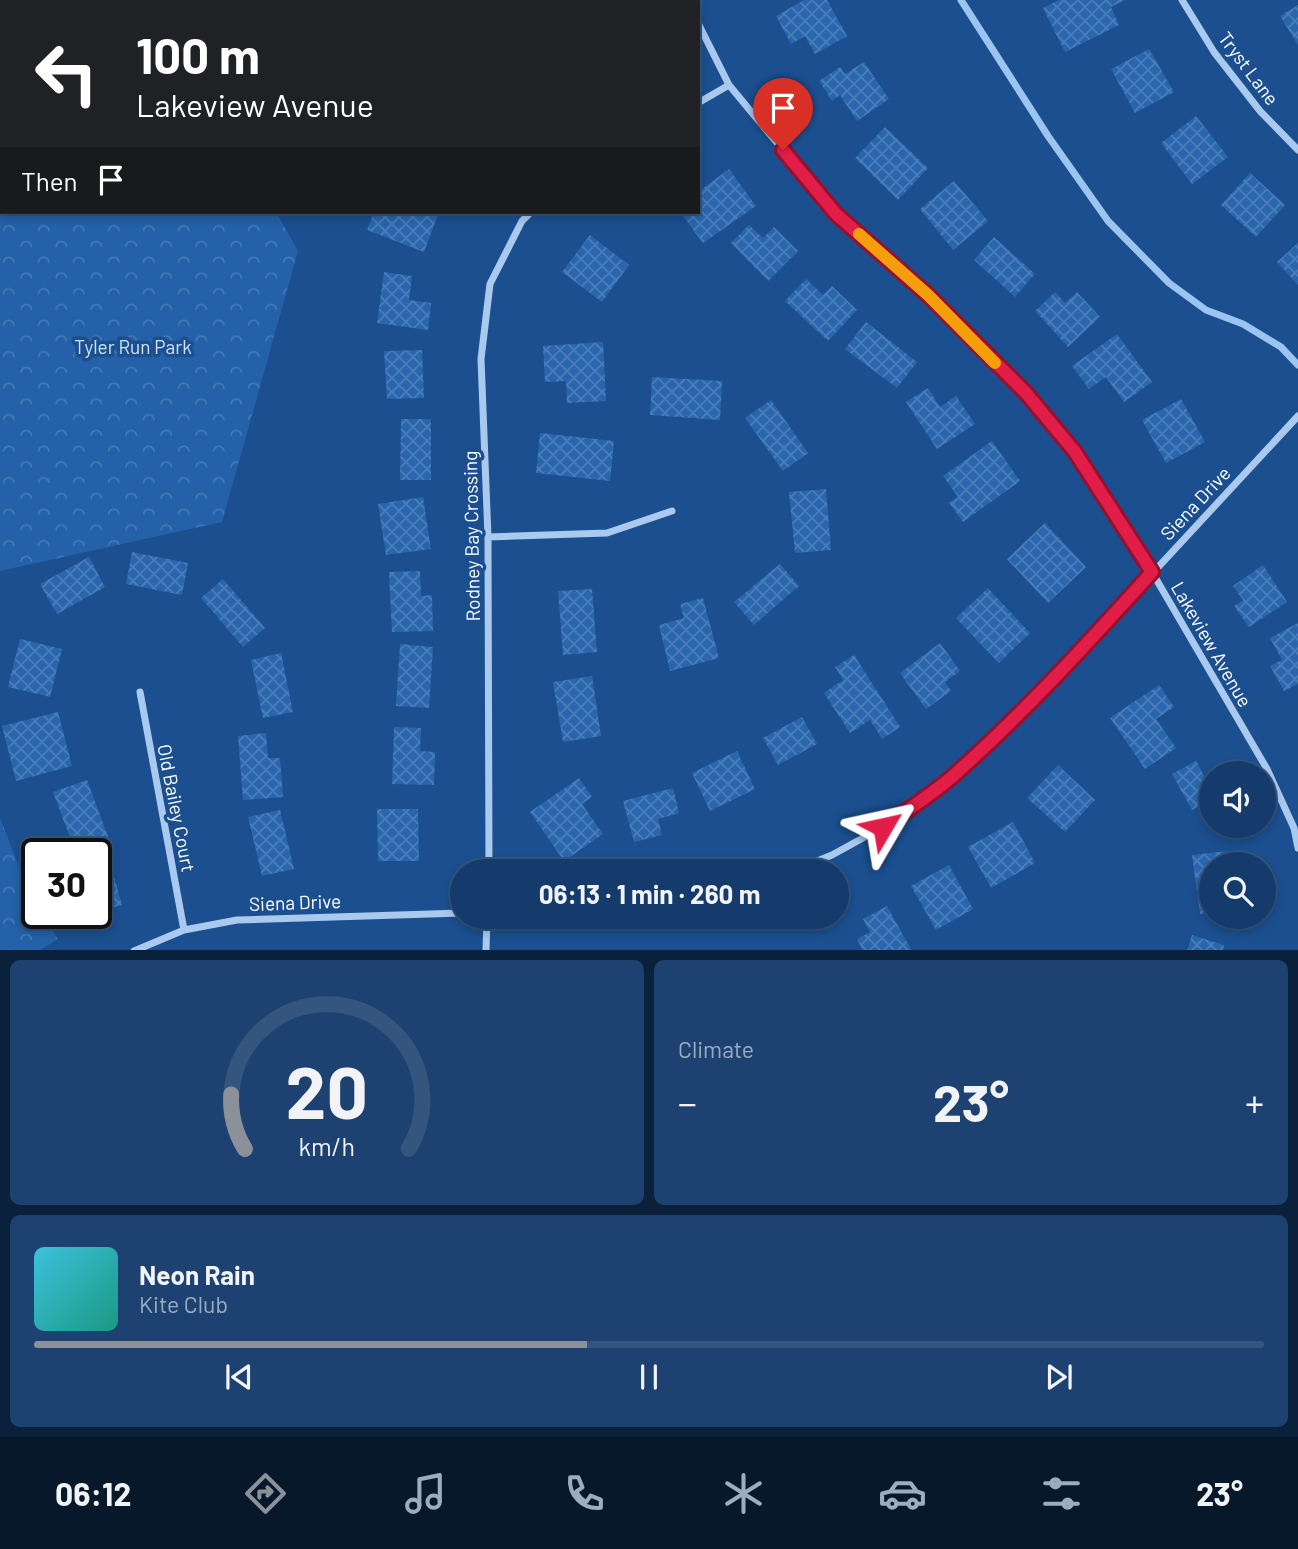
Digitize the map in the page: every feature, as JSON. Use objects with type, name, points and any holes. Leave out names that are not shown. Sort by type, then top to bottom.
[{"type":"street","name":"Tryst Lane","points":[[1182,0],[1214,52],[1237,82],[1260,111],[1298,150]]},
{"type":"street","name":"Lakeview Avenue","points":[[700,27],[729,85],[836,214],[928,295],[1026,393],[1075,452],[1152,572],[1266,769],[1294,828],[1298,848]]},
{"type":"street","points":[[700,102],[729,85]]},
{"type":"street","name":"Rodney Bay Crossing","points":[[489,859],[488,537],[481,359],[490,284],[522,221],[529,214]]},
{"type":"street","name":"Siena Drive","points":[[822,859],[883,827],[951,778],[1050,684],[1298,416]]},
{"type":"street","points":[[488,537],[607,533],[672,511]]},
{"type":"street","name":"Old Bailey Court","points":[[140,692],[184,930]]},
{"type":"street","name":"Siena Drive","points":[[134,950],[184,930],[237,920],[450,913]]},
{"type":"street","points":[[486,950],[487,929]]},
{"type":"green space","name":"Tyler Run Park","points":[[0,214],[277,214],[298,251],[222,522],[0,571]]},
{"type":"green space","points":[[0,818],[21,872],[21,929],[51,929],[58,939],[40,950],[0,950]]},
{"type":"building","points":[[804,0],[827,0],[847,36],[815,54],[805,36],[791,44],[776,16]]},
{"type":"building","points":[[1059,0],[1125,0],[1111,7],[1119,25],[1065,52],[1043,8]]},
{"type":"building","points":[[1298,5],[1298,45],[1280,16]]},
{"type":"building","points":[[1149,49],[1174,92],[1135,113],[1111,69]]},
{"type":"building","points":[[864,62],[889,99],[857,121],[840,95],[832,101],[819,81],[840,67],[845,74]]},
{"type":"building","points":[[1196,116],[1228,157],[1192,184],[1161,143]]},
{"type":"building","points":[[885,127],[928,168],[898,200],[855,158]]},
{"type":"building","points":[[729,169],[756,206],[703,243],[681,214],[700,214],[700,191]]},
{"type":"building","points":[[1250,173],[1285,205],[1256,237],[1221,205]]},
{"type":"building","points":[[954,181],[988,221],[953,250],[920,209]]},
{"type":"building","points":[[373,214],[438,214],[424,252],[367,230]]},
{"type":"building","points":[[749,225],[763,238],[774,227],[798,251],[768,281],[731,243]]},
{"type":"building","points":[[590,235],[629,265],[602,302],[562,272]]},
{"type":"building","points":[[994,237],[1035,274],[1015,297],[974,260]]},
{"type":"building","points":[[1298,243],[1298,285],[1277,262]]},
{"type":"building","points":[[384,272],[412,276],[409,300],[431,303],[428,330],[377,323]]},
{"type":"building","points":[[806,279],[823,295],[832,286],[857,310],[828,341],[785,301]]},
{"type":"building","points":[[1055,292],[1065,303],[1077,292],[1100,317],[1068,347],[1035,311]]},
{"type":"building","points":[[866,322],[917,362],[897,388],[845,349]]},
{"type":"building","points":[[1117,334],[1152,382],[1124,402],[1106,377],[1089,389],[1072,366]]},
{"type":"building","points":[[603,342],[606,401],[567,403],[566,381],[545,382],[543,346]]},
{"type":"building","points":[[422,350],[424,398],[387,399],[384,351]]},
{"type":"building","points":[[652,377],[722,381],[720,420],[650,415]]},
{"type":"building","points":[[928,388],[940,407],[956,396],[975,424],[937,449],[906,402]]},
{"type":"building","points":[[1181,399],[1205,442],[1166,463],[1142,420]]},
{"type":"building","points":[[771,400],[808,453],[783,471],[745,418]]},
{"type":"building","points":[[401,419],[431,419],[431,480],[400,480]]},
{"type":"building","points":[[540,433],[614,441],[610,481],[536,473]]},
{"type":"building","points":[[992,441],[1020,481],[963,522],[949,503],[958,497],[943,476]]},
{"type":"building","points":[[826,489],[831,550],[795,553],[789,492]]},
{"type":"building","points":[[423,497],[431,549],[386,555],[378,504]]},
{"type":"building","points":[[1045,523],[1086,567],[1048,603],[1007,559]]},
{"type":"building","points":[[132,552],[188,563],[182,595],[126,584]]},
{"type":"building","points":[[89,557],[105,587],[57,614],[40,584]]},
{"type":"building","points":[[780,564],[799,586],[754,625],[734,602]]},
{"type":"building","points":[[1263,565],[1287,602],[1249,627],[1234,606],[1243,600],[1233,586]]},
{"type":"building","points":[[420,571],[421,596],[432,595],[433,631],[392,632],[389,572]]},
{"type":"building","points":[[223,579],[265,628],[243,647],[201,598]]},
{"type":"building","points":[[988,588],[1030,633],[999,663],[956,618]]},
{"type":"building","points":[[592,589],[597,652],[563,655],[558,591]]},
{"type":"building","points":[[703,598],[719,658],[670,671],[659,625],[684,618],[680,604]]},
{"type":"building","points":[[1298,623],[1298,684],[1284,691],[1270,666],[1282,660],[1270,638]]},
{"type":"building","points":[[20,639],[62,649],[50,697],[8,687]]},
{"type":"building","points":[[940,643],[960,671],[945,682],[951,691],[926,709],[900,673]]},
{"type":"building","points":[[400,644],[433,647],[429,708],[396,706]]},
{"type":"building","points":[[281,653],[293,712],[263,718],[251,660]]},
{"type":"building","points":[[854,655],[900,727],[882,739],[870,720],[850,733],[824,693],[843,680],[835,667]]},
{"type":"building","points":[[592,676],[601,736],[563,742],[553,682]]},
{"type":"building","points":[[1159,685],[1174,707],[1156,719],[1176,748],[1145,769],[1110,718]]},
{"type":"building","points":[[58,712],[72,766],[16,781],[2,726]]},
{"type":"building","points":[[802,717],[817,744],[778,765],[763,738]]},
{"type":"building","points":[[394,727],[421,728],[420,751],[435,752],[434,785],[392,784]]},
{"type":"building","points":[[266,733],[268,758],[280,758],[283,797],[243,800],[238,736]]},
{"type":"building","points":[[737,751],[755,789],[710,811],[692,773]]},
{"type":"building","points":[[1196,761],[1199,766],[1199,806],[1192,810],[1172,774]]},
{"type":"building","points":[[1058,765],[1095,800],[1065,832],[1027,798]]},
{"type":"building","points":[[579,778],[592,797],[582,804],[603,834],[567,859],[563,859],[530,812]]},
{"type":"building","points":[[87,780],[109,838],[70,838],[53,792]]},
{"type":"building","points":[[673,788],[679,813],[658,819],[662,835],[634,842],[623,801]]},
{"type":"building","points":[[377,809],[418,809],[419,861],[378,861]]},
{"type":"building","points":[[280,810],[294,869],[262,876],[248,817]]},
{"type":"building","points":[[1013,822],[1035,863],[991,888],[968,847]]},
{"type":"building","points":[[1199,854],[1199,907],[1192,855]]},
{"type":"building","points":[[949,865],[973,909],[936,930],[911,886]]},
{"type":"building","points":[[112,870],[122,905],[112,908]]},
{"type":"building","points":[[887,906],[911,950],[862,950],[857,939],[870,932],[863,919]]},
{"type":"building","points":[[1192,935],[1224,945],[1223,950],[1187,950]]},
{"type":"waterway","points":[[961,0],[1048,136],[1108,221],[1169,283],[1206,310],[1243,324],[1281,347],[1298,365]]},
{"type":"slow traffic","points":[[859,234],[928,295],[995,363]]},
{"type":"route","points":[[783,150],[836,214],[928,295],[1026,393],[1075,452],[1152,572],[1050,684],[951,778],[883,827]]}]
